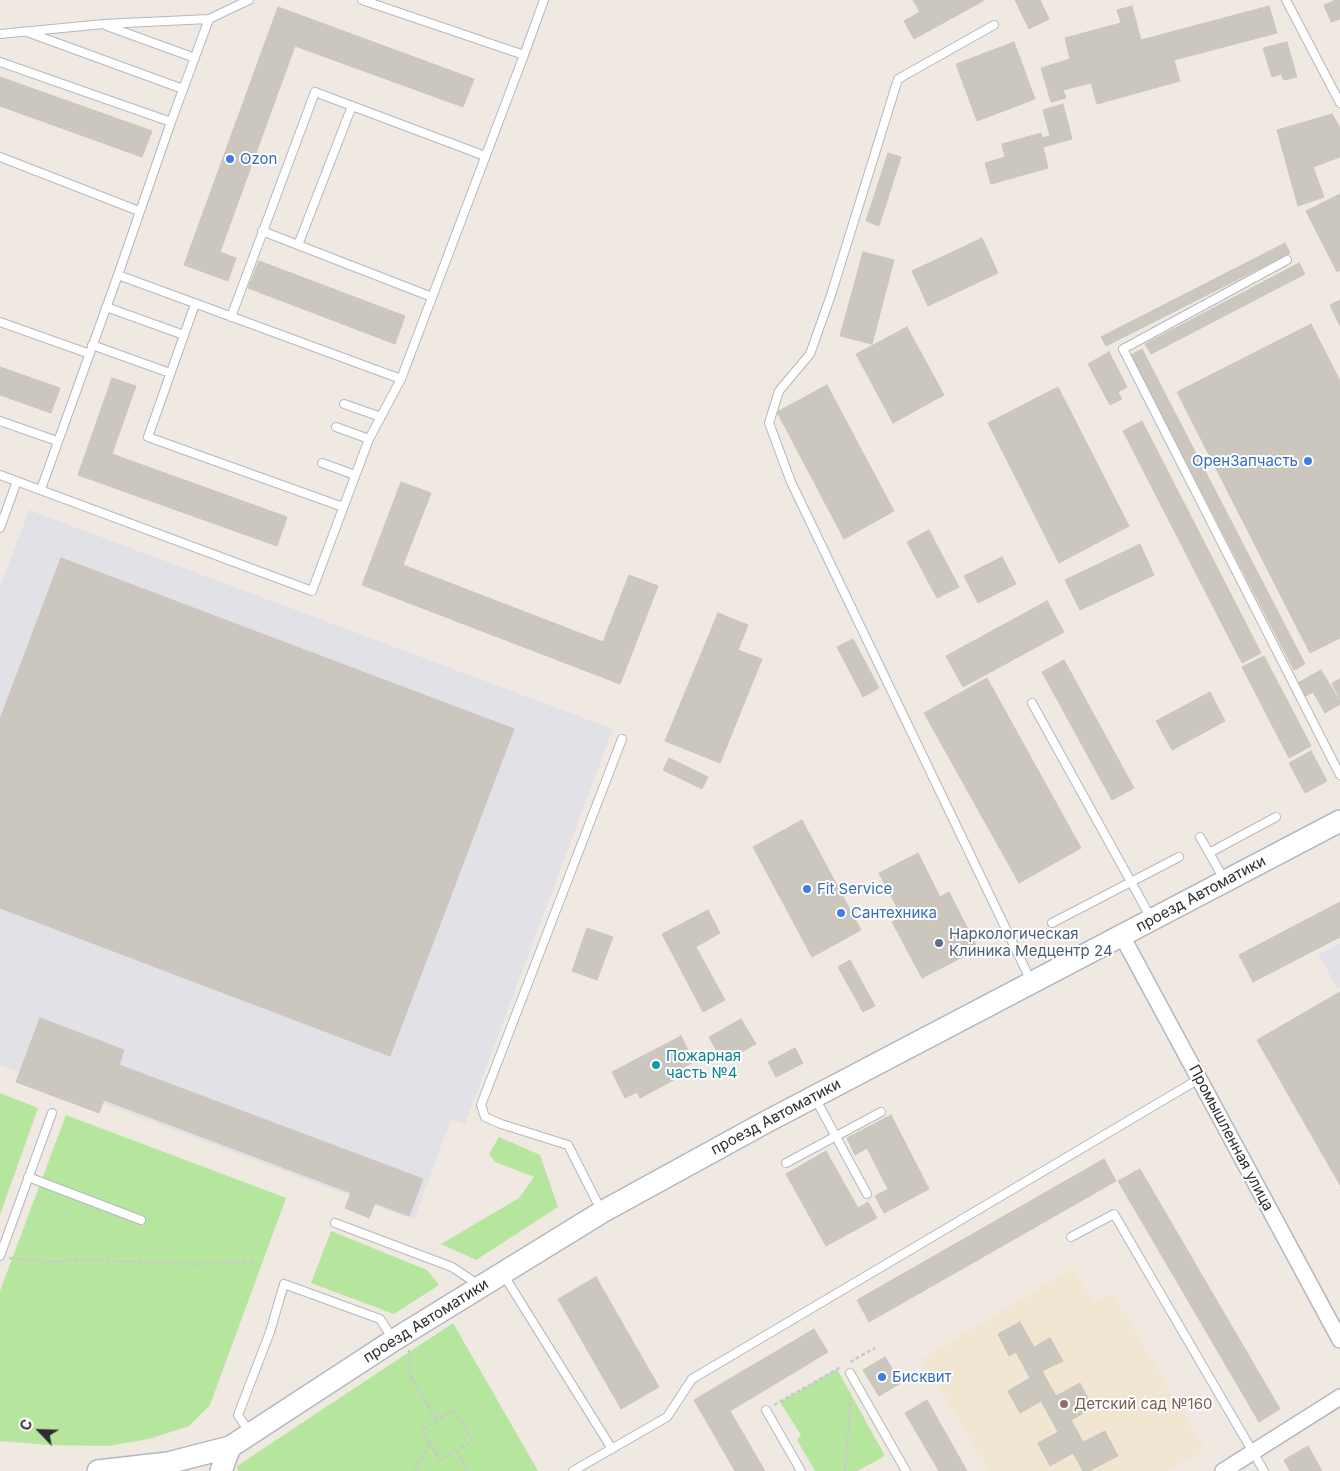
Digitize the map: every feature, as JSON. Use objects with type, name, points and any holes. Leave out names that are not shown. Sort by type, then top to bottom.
[{"type":"main road","name":"проезд Автоматики","points":[[230,1447],[502,1272],[602,1212],[814,1097],[1340,820]]},
{"type":"main road","points":[[98,1471],[168,1463],[230,1447]]},
{"type":"main road","points":[[221,1471],[230,1447]]},
{"type":"street","name":"Промышленная улица","points":[[1122,936],[1340,1340]]},
{"type":"street","points":[[1223,1471],[1340,1397]]},
{"type":"lane","points":[[0,34],[104,24],[209,19],[249,0]]},
{"type":"lane","points":[[362,0],[524,56]]},
{"type":"lane","points":[[0,475],[312,591],[369,439],[401,379],[544,0]]},
{"type":"lane","points":[[1286,0],[1340,103]]},
{"type":"lane","points":[[40,489],[118,275],[170,122],[209,19]]},
{"type":"lane","points":[[104,24],[194,58]]},
{"type":"lane","points":[[994,26],[898,79],[831,295],[810,354],[778,391],[769,423],[790,482],[1032,982]]},
{"type":"lane","points":[[25,32],[183,89]]},
{"type":"lane","points":[[0,62],[170,122]]},
{"type":"lane","points":[[231,317],[315,92],[486,156]]},
{"type":"lane","points":[[298,245],[352,106]]},
{"type":"lane","points":[[0,157],[139,211]]},
{"type":"lane","points":[[262,231],[432,297]]},
{"type":"lane","points":[[1287,260],[1123,349],[1340,775]]},
{"type":"lane","points":[[118,275],[401,379]]},
{"type":"lane","points":[[195,304],[148,436],[343,507]]},
{"type":"lane","points":[[106,307],[184,335]]},
{"type":"lane","points":[[0,322],[90,354]]},
{"type":"lane","points":[[92,345],[170,373]]},
{"type":"lane","points":[[344,404],[381,417]]},
{"type":"lane","points":[[0,421],[57,441]]},
{"type":"lane","points":[[336,427],[369,439]]},
{"type":"lane","points":[[322,463],[355,475]]},
{"type":"lane","points":[[0,528],[17,481]]},
{"type":"lane","points":[[1032,704],[1152,920]]},
{"type":"lane","points":[[602,1212],[568,1145],[501,1124],[486,1117],[481,1105],[622,739]]},
{"type":"lane","points":[[1209,853],[1276,817]]},
{"type":"lane","points":[[1200,836],[1225,881]]},
{"type":"lane","points":[[1052,923],[1178,857]]},
{"type":"lane","points":[[573,1471],[667,1417],[692,1380],[1199,1079]]},
{"type":"lane","points":[[814,1097],[867,1194]]},
{"type":"lane","points":[[786,1163],[881,1112]]},
{"type":"lane","points":[[0,1256],[52,1113]]},
{"type":"lane","points":[[28,1177],[140,1220]]},
{"type":"lane","points":[[1071,1238],[1114,1214],[1264,1471]]},
{"type":"lane","points":[[335,1223],[452,1267],[480,1286]]},
{"type":"lane","points":[[502,1272],[612,1449]]},
{"type":"lane","points":[[250,1433],[238,1415],[270,1332],[284,1284],[380,1319],[401,1336]]},
{"type":"lane","points":[[850,1373],[906,1471]]},
{"type":"lane","points":[[766,1410],[801,1471]]},
{"type":"path","points":[[0,1256],[48,1262],[84,1260],[195,1264],[255,1262]]},
{"type":"path","points":[[401,1336],[412,1377],[437,1420]]},
{"type":"path","points":[[766,1410],[874,1348]]},
{"type":"path","points":[[845,1471],[852,1392],[851,1361]]},
{"type":"path","points":[[454,1410],[472,1440],[440,1460],[422,1430],[437,1420],[454,1410]]},
{"type":"path","points":[[415,1471],[430,1443]]},
{"type":"path","points":[[456,1450],[468,1471]]},
{"type":"shaded area","points":[[29,510],[613,729],[465,1124],[451,1119],[414,1220],[0,1065],[0,587]]},
{"type":"shaded area","points":[[1340,943],[1340,987],[1337,988],[1318,954]]},
{"type":"shaded area","name":"Детский сад №160","points":[[1073,1268],[1093,1303],[1112,1292],[1205,1449],[1168,1471],[989,1471],[922,1359]]},
{"type":"green space","points":[[0,1093],[38,1108],[0,1215]]},
{"type":"green space","points":[[66,1115],[286,1198],[210,1405],[189,1426],[149,1439],[108,1446],[49,1445],[0,1441],[0,1291]]},
{"type":"green space","points":[[499,1137],[540,1155],[558,1207],[476,1260],[441,1244],[519,1198],[534,1177],[495,1162],[489,1154]]},
{"type":"green space","points":[[331,1231],[427,1270],[439,1285],[394,1314],[311,1283]]},
{"type":"green space","points":[[453,1323],[538,1471],[238,1471],[237,1466]]},
{"type":"green space","points":[[837,1369],[885,1456],[857,1471],[815,1471],[797,1440],[801,1435],[780,1402]]},
{"type":"building","points":[[913,0],[983,1],[914,39],[904,21],[920,12]]},
{"type":"building","points":[[1015,0],[1040,0],[1049,19],[1029,29]]},
{"type":"building","points":[[1340,0],[1340,19],[1331,22],[1324,5]]},
{"type":"building","points":[[1132,6],[1141,40],[1269,6],[1277,33],[1174,60],[1180,81],[1097,104],[1091,83],[1063,90],[1066,98],[1051,102],[1041,68],[1070,59],[1065,38],[1121,23],[1117,10]]},
{"type":"building","points":[[278,7],[474,79],[463,107],[295,46],[220,252],[236,258],[228,281],[184,265]]},
{"type":"building","points":[[1014,42],[1035,99],[977,121],[956,64]]},
{"type":"building","points":[[1287,42],[1297,77],[1284,80],[1281,74],[1272,77],[1263,48]]},
{"type":"building","points":[[0,77],[152,131],[142,157],[0,106]]},
{"type":"building","points":[[1063,104],[1072,139],[1043,147],[1048,168],[991,184],[985,163],[1005,157],[1002,144],[1041,133],[1042,138],[1050,136],[1043,110]]},
{"type":"building","points":[[1332,114],[1340,128],[1340,157],[1313,167],[1324,197],[1298,206],[1277,130]]},
{"type":"building","points":[[888,153],[901,157],[879,226],[866,221]]},
{"type":"building","points":[[1340,194],[1340,270],[1337,272],[1306,211]]},
{"type":"building","points":[[982,238],[998,273],[928,306],[912,271]]},
{"type":"building","points":[[1285,243],[1290,253],[1106,346],[1101,337]]},
{"type":"building","points":[[863,252],[894,260],[872,344],[840,336]]},
{"type":"building","points":[[259,261],[405,316],[395,344],[248,288]]},
{"type":"building","points":[[1299,263],[1305,274],[1151,354],[1145,344]]},
{"type":"building","points":[[1340,300],[1340,326],[1330,305]]},
{"type":"building","points":[[1311,324],[1340,381],[1340,638],[1310,653],[1177,392]]},
{"type":"building","points":[[907,327],[944,395],[893,423],[856,354]]},
{"type":"building","points":[[1142,349],[1305,664],[1294,670],[1131,355]]},
{"type":"building","points":[[1109,352],[1127,387],[1118,392],[1122,399],[1110,405],[1088,364]]},
{"type":"building","points":[[0,367],[60,388],[51,413],[0,395]]},
{"type":"building","points":[[112,378],[136,386],[112,454],[287,517],[277,546],[78,475]]},
{"type":"building","points":[[827,385],[894,511],[844,539],[777,412]]},
{"type":"building","points":[[1058,387],[1129,526],[1059,563],[988,423]]},
{"type":"building","points":[[1142,421],[1261,653],[1242,663],[1123,431]]},
{"type":"building","points":[[401,482],[431,493],[403,565],[603,642],[629,575],[658,586],[620,684],[362,585]]},
{"type":"building","points":[[929,530],[959,587],[937,598],[907,542]]},
{"type":"building","points":[[1140,544],[1154,575],[1080,610],[1065,580]]},
{"type":"building","points":[[1002,557],[1016,584],[978,603],[964,576]]},
{"type":"building","points":[[61,558],[514,729],[390,1056],[0,908],[0,719]]},
{"type":"building","points":[[1047,601],[1064,632],[963,687],[946,656]]},
{"type":"building","points":[[718,613],[748,625],[738,650],[762,659],[720,763],[665,741]]},
{"type":"building","points":[[853,639],[879,688],[863,697],[837,647]]},
{"type":"building","points":[[1264,656],[1311,746],[1289,758],[1242,667]]},
{"type":"building","points":[[1064,660],[1134,788],[1112,800],[1042,672]]},
{"type":"building","points":[[1321,670],[1340,701],[1340,704],[1325,713],[1313,692],[1304,697],[1296,684]]},
{"type":"building","points":[[987,678],[1081,848],[1019,883],[924,713]]},
{"type":"building","points":[[1340,679],[1340,699],[1332,683]]},
{"type":"building","points":[[1210,692],[1225,721],[1172,750],[1156,721]]},
{"type":"building","points":[[1311,751],[1327,781],[1305,793],[1289,763]]},
{"type":"building","points":[[669,758],[708,777],[702,789],[663,770]]},
{"type":"building","name":"Fit Service","points":[[802,820],[861,930],[812,957],[753,847]]},
{"type":"building","points":[[918,853],[940,897],[949,892],[978,949],[922,978],[892,922],[902,917],[879,873]]},
{"type":"building","points":[[1340,902],[1340,937],[1253,982],[1239,955]]},
{"type":"building","points":[[708,910],[720,933],[696,947],[725,1000],[703,1012],[662,934]]},
{"type":"building","points":[[587,928],[613,937],[597,980],[572,971]]},
{"type":"building","points":[[850,960],[875,1006],[863,1012],[838,967]]},
{"type":"building","points":[[1340,992],[1340,1185],[1257,1040]]},
{"type":"building","points":[[40,1018],[124,1050],[119,1065],[423,1179],[409,1216],[375,1203],[369,1218],[345,1208],[351,1193],[104,1100],[99,1113],[16,1082]]},
{"type":"building","points":[[741,1019],[756,1044],[723,1062],[709,1037]]},
{"type":"building","name":"Пожарная часть №4","points":[[681,1036],[694,1062],[680,1069],[683,1075],[640,1098],[637,1092],[625,1098],[612,1072]]},
{"type":"building","points":[[795,1048],[803,1063],[776,1077],[768,1062]]},
{"type":"building","points":[[891,1115],[929,1189],[884,1213],[875,1196],[888,1189],[867,1148],[855,1155],[847,1138]]},
{"type":"building","points":[[826,1151],[858,1208],[868,1202],[877,1218],[826,1246],[786,1174]]},
{"type":"building","points":[[1104,1159],[1116,1181],[869,1322],[857,1300]]},
{"type":"building","points":[[1140,1169],[1280,1409],[1259,1422],[1118,1181]]},
{"type":"building","points":[[596,1277],[659,1387],[621,1409],[558,1299]]},
{"type":"building","points":[[1020,1322],[1034,1347],[1050,1338],[1063,1361],[1042,1371],[1056,1396],[1080,1383],[1093,1408],[1071,1420],[1083,1442],[1105,1431],[1118,1456],[1089,1471],[1083,1471],[1073,1453],[1050,1466],[1038,1443],[1058,1432],[1041,1401],[1020,1413],[1008,1391],[1030,1378],[1016,1352],[1009,1356],[998,1334]]},
{"type":"building","points":[[814,1329],[828,1352],[730,1411],[765,1471],[735,1471],[694,1400]]},
{"type":"building","name":"Бисквит","points":[[885,1357],[901,1383],[879,1396],[863,1370]]},
{"type":"building","points":[[927,1400],[967,1471],[939,1471],[905,1413]]},
{"type":"building","points":[[1308,1446],[1322,1471],[1290,1471],[1284,1460]]},
{"type":"place","name":"Ozon","points":[[230,159]]},
{"type":"place","name":"ОренЗапчасть","points":[[1308,461]]},
{"type":"place","name":"Fit Service","points":[[807,889]]},
{"type":"place","name":"Сантехника","points":[[841,913]]},
{"type":"place","name":"Наркологическая Клиника Медцентр 24","points":[[939,943]]},
{"type":"place","name":"Пожарная часть №4","points":[[656,1065]]},
{"type":"place","name":"Бисквит","points":[[882,1377]]},
{"type":"place","name":"Детский сад №160","points":[[1064,1404]]}]
